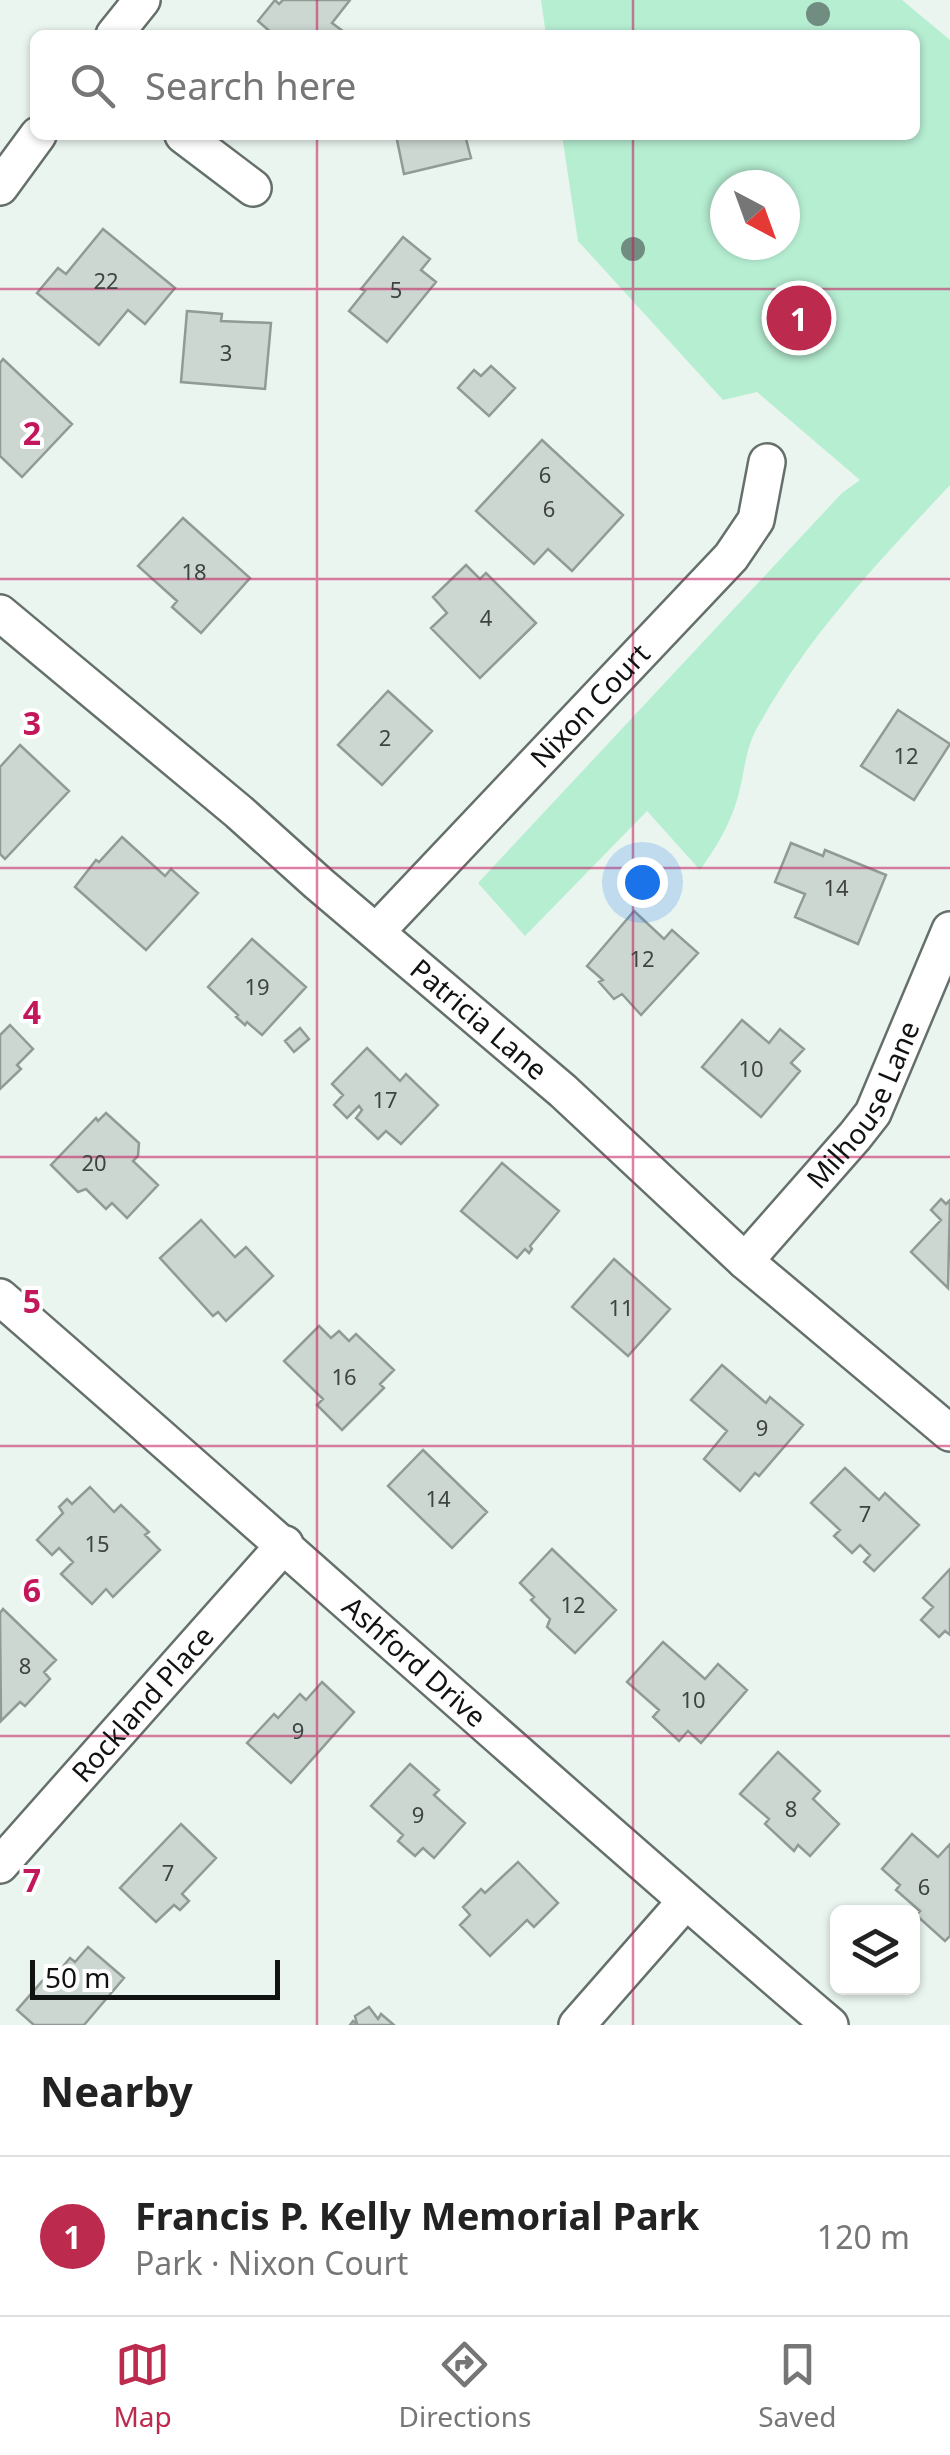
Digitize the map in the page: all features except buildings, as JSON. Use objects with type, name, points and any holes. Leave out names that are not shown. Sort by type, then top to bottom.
[{"type":"street","points":[[118,30],[142,0]]},
{"type":"street","points":[[0,187],[34,140]]},
{"type":"street","points":[[190,140],[253,188]]},
{"type":"street","name":"Nixon Court","points":[[377,931],[731,557],[756,520],[767,462]]},
{"type":"street","name":"Patricia Lane","points":[[0,613],[564,1092],[745,1260],[950,1434]]},
{"type":"street","name":"Milhouse Lane","points":[[745,1260],[872,1112],[950,930]]},
{"type":"street","name":"Ashford Drive","points":[[0,1297],[285,1544],[685,1902],[830,2025]]},
{"type":"street","name":"Rockland Place","points":[[0,1865],[285,1544]]},
{"type":"street","points":[[578,2025],[685,1902]]},
{"type":"green space","points":[[541,0],[902,0],[950,40],[950,485],[845,602],[776,696],[752,739],[729,821],[700,870],[647,811],[525,936],[478,883],[842,493],[860,480],[757,392],[723,400],[578,241],[563,140],[920,140],[920,30],[545,30]]},
{"type":"place","name":"Francis P. Kelly Memorial Park","points":[[799,318]]}]
